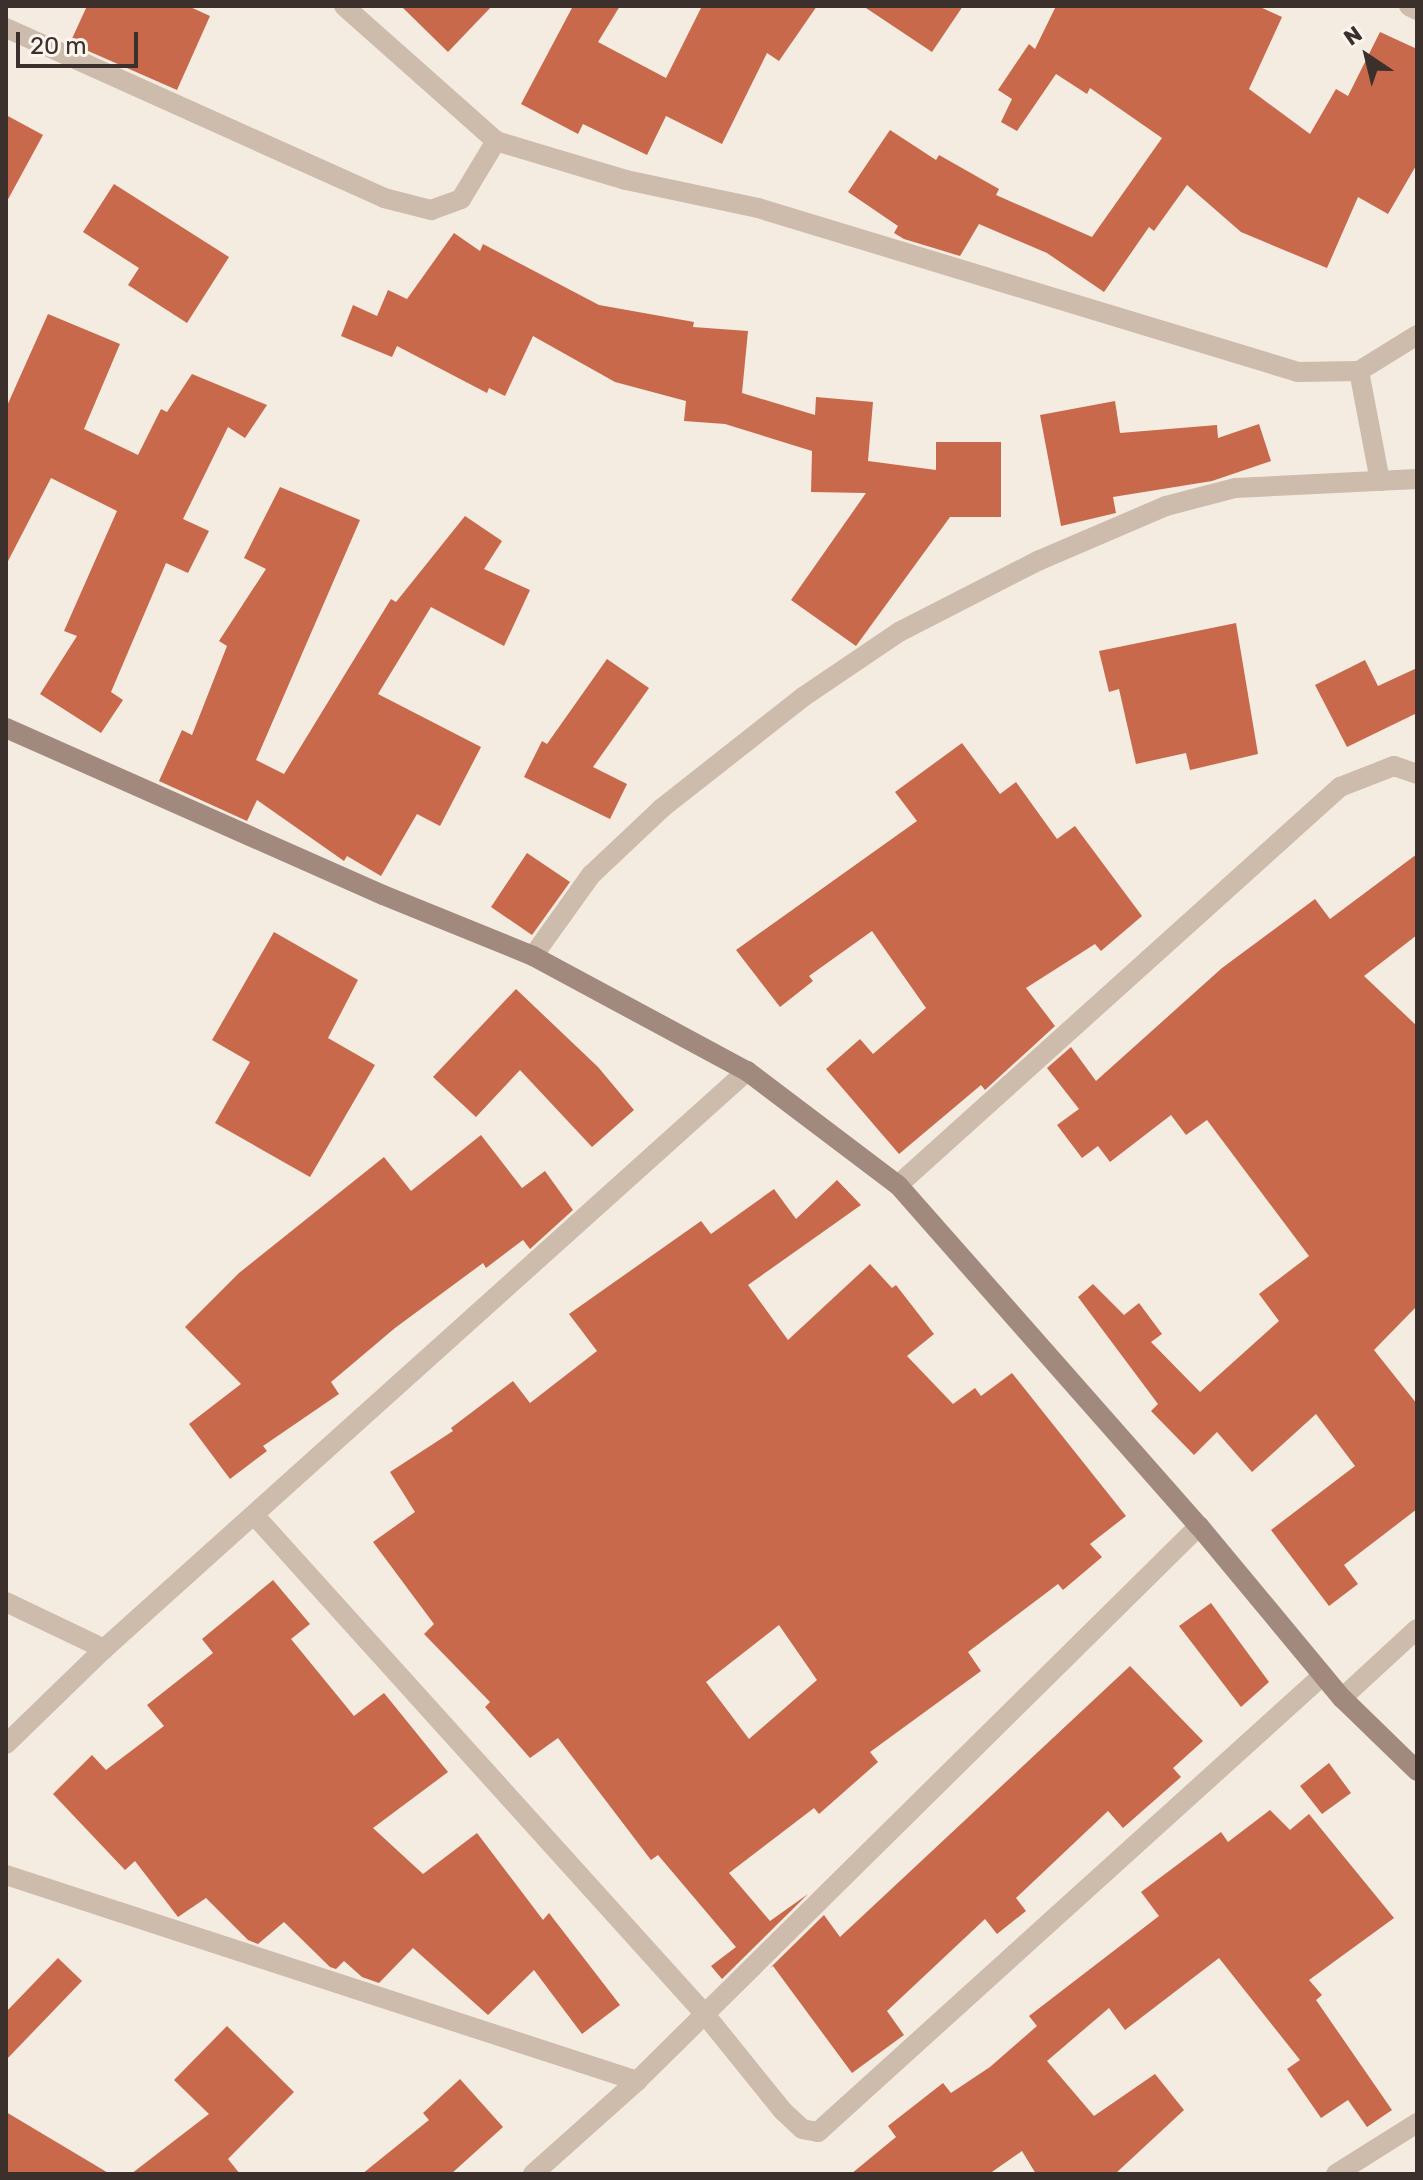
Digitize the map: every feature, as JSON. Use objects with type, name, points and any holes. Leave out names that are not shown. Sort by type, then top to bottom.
[{"type":"main road","points":[[6,728],[383,895],[533,956],[747,1071],[898,1185],[1199,1526],[1342,1698],[1417,1771]]},
{"type":"street","points":[[344,6],[496,141],[626,180],[758,208],[1298,372],[1359,371],[1417,335]]},
{"type":"street","points":[[1409,6],[1417,10]]},
{"type":"street","points":[[6,28],[384,198],[431,210],[461,199],[496,141]]},
{"type":"street","points":[[1359,371],[1380,481]]},
{"type":"street","points":[[533,956],[591,875],[662,808],[803,697],[899,632],[1040,560],[1166,506],[1235,488],[1417,479]]},
{"type":"street","points":[[898,1185],[1340,787],[1394,766],[1417,774]]},
{"type":"street","points":[[6,1744],[104,1649],[747,1071]]},
{"type":"street","points":[[255,1516],[703,2012],[783,2111],[802,2129],[818,2132],[1323,1675]]},
{"type":"street","points":[[533,2174],[637,2081],[703,2012],[1199,1526]]},
{"type":"street","points":[[6,1602],[104,1649]]},
{"type":"street","points":[[1342,1698],[1417,1629]]},
{"type":"street","points":[[6,1875],[637,2081]]},
{"type":"street","points":[[1336,2174],[1417,2123]]},
{"type":"building","points":[[87,6],[188,6],[210,16],[177,90],[70,43]]},
{"type":"building","points":[[401,6],[492,6],[448,52]]},
{"type":"building","points":[[573,6],[620,6],[598,42],[666,78],[702,6],[817,6],[779,61],[767,53],[722,144],[666,116],[647,155],[583,124],[578,134],[521,104]]},
{"type":"building","points":[[863,6],[963,6],[932,52]]},
{"type":"building","points":[[1056,6],[1258,6],[1282,17],[1249,89],[1310,134],[1336,89],[1348,96],[1380,32],[1417,49],[1417,164],[1388,214],[1358,197],[1327,268],[1241,232],[1187,185],[1154,231],[1149,227],[1104,292],[1047,253],[979,224],[960,256],[904,239],[894,233],[898,226],[848,192],[890,130],[936,160],[939,155],[999,189],[996,195],[1092,237],[1162,138],[1090,88],[1087,94],[1056,74],[1017,131],[1001,122],[1012,99],[998,90],[1029,44],[1035,49]]},
{"type":"building","points":[[6,115],[43,135],[6,203]]},
{"type":"building","points":[[114,184],[229,257],[187,323],[128,285],[139,268],[83,232]]},
{"type":"building","points":[[454,233],[480,251],[483,244],[599,305],[694,322],[693,327],[748,331],[742,393],[815,415],[816,397],[873,402],[868,461],[936,470],[936,442],[1001,442],[1001,517],[950,517],[856,646],[791,600],[866,493],[811,492],[812,451],[725,424],[684,421],[686,401],[615,382],[533,336],[505,396],[489,388],[487,393],[397,346],[392,357],[341,336],[353,305],[377,316],[388,290],[407,299]]},
{"type":"building","points":[[48,314],[120,344],[84,429],[138,455],[161,409],[167,412],[192,374],[267,405],[245,438],[228,427],[183,519],[209,531],[188,573],[166,563],[111,692],[123,700],[101,733],[40,694],[77,636],[64,631],[117,511],[51,478],[6,565],[6,408]]},
{"type":"building","points":[[1115,401],[1120,433],[1217,425],[1218,438],[1259,424],[1271,461],[1212,481],[1113,497],[1116,513],[1061,526],[1040,415]]},
{"type":"building","points":[[280,487],[360,520],[256,760],[284,774],[391,599],[396,602],[465,516],[502,541],[484,569],[530,590],[504,646],[431,607],[378,694],[481,747],[440,826],[417,814],[381,876],[347,856],[344,861],[257,800],[247,821],[159,781],[182,730],[192,735],[227,646],[219,641],[266,569],[244,558]]},
{"type":"building","points":[[1236,623],[1258,754],[1190,770],[1186,753],[1136,764],[1119,689],[1109,692],[1099,651]]},
{"type":"building","points":[[607,659],[649,688],[593,767],[627,784],[610,819],[524,777],[542,741],[547,744]]},
{"type":"building","points":[[1365,660],[1378,686],[1417,668],[1417,713],[1347,747],[1315,685]]},
{"type":"building","points":[[962,743],[1000,794],[1016,782],[1057,839],[1075,826],[1142,916],[1101,951],[1095,944],[1026,988],[1055,1026],[985,1090],[981,1085],[899,1154],[826,1069],[860,1039],[873,1054],[926,1008],[872,931],[809,976],[813,981],[780,1007],[736,950],[917,821],[895,792]]},
{"type":"building","points":[[527,853],[570,882],[532,935],[491,907]]},
{"type":"building","points":[[1417,854],[1417,935],[1364,976],[1417,1026],[1417,1306],[1374,1350],[1417,1404],[1417,1509],[1344,1565],[1358,1584],[1329,1606],[1271,1530],[1355,1466],[1316,1414],[1252,1472],[1217,1432],[1194,1455],[1151,1411],[1158,1404],[1078,1297],[1093,1284],[1124,1315],[1139,1303],[1162,1334],[1151,1342],[1200,1392],[1279,1321],[1259,1294],[1309,1256],[1207,1120],[1186,1135],[1171,1115],[1110,1162],[1098,1146],[1082,1158],[1057,1125],[1079,1109],[1047,1068],[1071,1047],[1096,1081],[1222,968],[1315,899],[1330,919]]},
{"type":"building","points":[[274,932],[358,980],[328,1038],[375,1065],[310,1177],[215,1123],[250,1062],[212,1040]]},
{"type":"building","points":[[516,989],[598,1067],[634,1110],[592,1147],[520,1070],[476,1117],[433,1077]]},
{"type":"building","points":[[481,1135],[522,1188],[545,1171],[573,1210],[530,1249],[523,1240],[486,1268],[483,1263],[395,1328],[331,1382],[339,1394],[263,1446],[267,1451],[230,1479],[189,1424],[241,1384],[185,1327],[239,1273],[384,1157],[411,1191]]},
{"type":"building","points":[[837,1180],[861,1205],[748,1285],[788,1340],[870,1264],[892,1288],[896,1285],[934,1334],[907,1356],[953,1404],[975,1388],[981,1396],[1012,1373],[1126,1516],[1090,1544],[1102,1557],[1063,1590],[1058,1584],[968,1652],[981,1671],[870,1752],[878,1762],[819,1814],[814,1808],[729,1873],[770,1921],[808,1894],[722,1979],[711,1966],[736,1947],[658,1855],[651,1860],[558,1738],[530,1758],[485,1707],[490,1702],[424,1634],[434,1624],[373,1542],[415,1512],[390,1472],[453,1431],[451,1428],[513,1381],[530,1403],[597,1351],[569,1314],[701,1221],[711,1234],[774,1189],[796,1219]],"holes":[[[779,1625],[817,1680],[749,1739],[706,1682]]]},
{"type":"building","points":[[273,1580],[310,1624],[291,1639],[354,1716],[384,1693],[448,1772],[373,1828],[423,1874],[477,1833],[543,1920],[549,1913],[620,2005],[582,2034],[534,1970],[488,2015],[413,1948],[379,1983],[362,1977],[344,1961],[336,1969],[330,1967],[284,1922],[258,1944],[248,1940],[206,1898],[178,1917],[135,1861],[125,1870],[53,1794],[92,1755],[106,1770],[164,1726],[147,1705],[213,1653],[202,1639]]},
{"type":"building","points":[[1211,1603],[1269,1682],[1241,1707],[1179,1626]]},
{"type":"building","points":[[1130,1666],[1203,1741],[1173,1768],[1181,1777],[1123,1828],[1108,1811],[1016,1898],[1026,1911],[997,1934],[985,1919],[887,2011],[904,2035],[852,2073],[773,1966],[770,1968],[824,1915],[840,1937]]},
{"type":"building","points":[[1329,1763],[1351,1793],[1322,1814],[1300,1786]]},
{"type":"building","points":[[1270,1810],[1290,1830],[1309,1814],[1394,1918],[1309,1980],[1322,1995],[1316,2000],[1392,2110],[1367,2127],[1348,2100],[1321,2118],[1287,2069],[1300,2060],[1219,1958],[1125,2030],[1109,2008],[1047,2061],[1094,2116],[1155,2074],[1184,2110],[1115,2174],[1036,2174],[1022,2151],[989,2174],[851,2174],[896,2137],[888,2126],[943,2083],[951,2093],[990,2067],[1037,2026],[1029,2016],[1159,1916],[1141,1892],[1221,1832],[1228,1842]]},
{"type":"building","points":[[58,1958],[82,1981],[6,2060],[6,2012]]},
{"type":"building","points":[[227,2026],[294,2092],[228,2159],[240,2174],[131,2174],[209,2114],[174,2080]]},
{"type":"building","points":[[460,2079],[503,2127],[451,2174],[362,2174],[429,2120],[423,2113]]},
{"type":"building","points":[[6,2112],[110,2174],[6,2174]]}]
